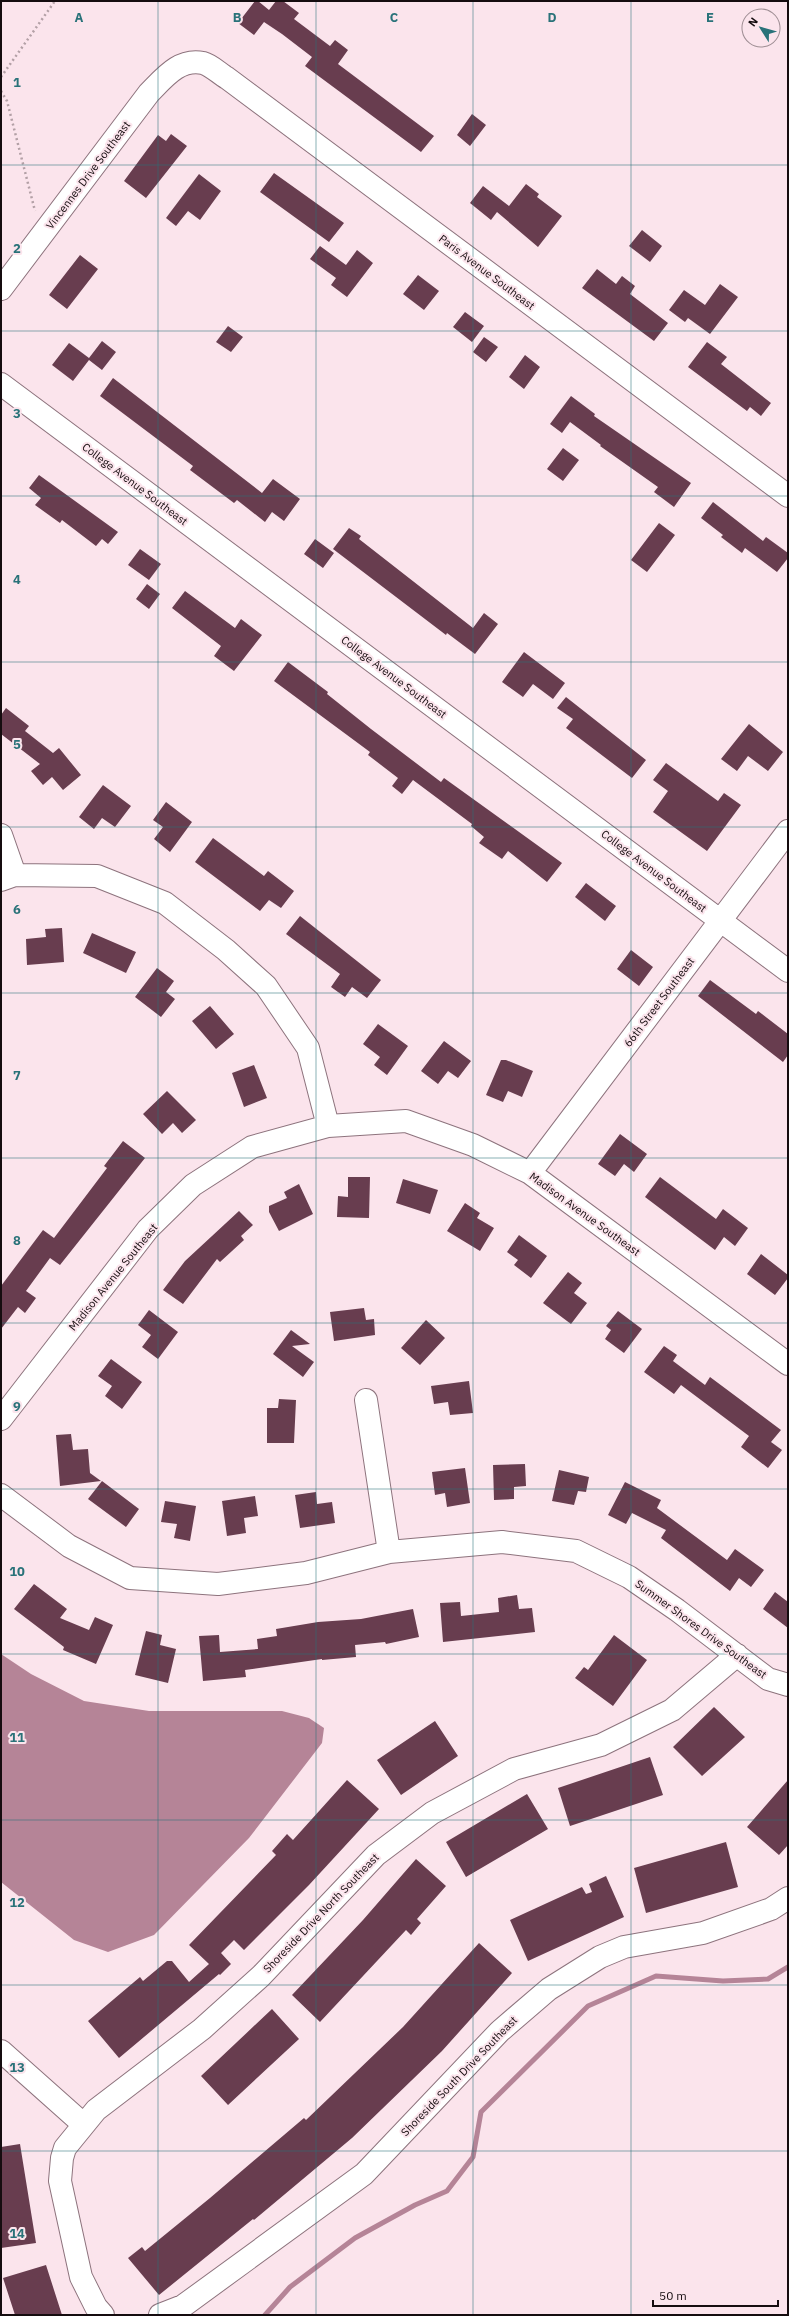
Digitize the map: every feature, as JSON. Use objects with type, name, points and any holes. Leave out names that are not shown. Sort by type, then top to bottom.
[{"type":"street","name":"Paris Avenue Southeast","points":[[179,65],[191,63],[204,64],[227,78],[788,496]]},
{"type":"street","name":"Vincennes Drive Southeast","points":[[1,289],[46,232],[149,93],[166,75],[179,65]]},
{"type":"street","name":"College Avenue Southeast","points":[[1,384],[788,971]]},
{"type":"street","name":"66th Street Southeast","points":[[530,1173],[788,830]]},
{"type":"street","points":[[1,835],[8,878],[97,876],[165,903],[226,950],[266,986],[308,1048],[328,1126]]},
{"type":"street","name":"Madison Avenue Southeast","points":[[1,1419],[148,1229],[193,1185],[252,1147],[328,1126],[406,1121],[473,1145],[530,1173],[788,1364]]},
{"type":"street","points":[[366,1400],[389,1552]]},
{"type":"street","name":"Summer Shores Drive Southeast","points":[[1,1495],[69,1546],[130,1578],[218,1584],[306,1573],[389,1552],[502,1542],[576,1551],[629,1577],[768,1678],[788,1685]]},
{"type":"street","name":"Shoreside Drive North Southeast","points":[[103,2315],[96,2307],[81,2277],[60,2181],[62,2158],[65,2148],[83,2124],[96,2110],[202,2029],[261,1976],[376,1855],[432,1814],[514,1769],[601,1745],[672,1710],[737,1655]]},
{"type":"street","name":"Shoreside South Drive Southeast","points":[[160,2315],[183,2306],[364,2174],[500,2031],[550,1989],[600,1957],[624,1947],[702,1933],[771,1909],[788,1898]]},
{"type":"street","points":[[1,2051],[83,2124]]},
{"type":"path","points":[[1,77],[55,1]]},
{"type":"path","points":[[1,91],[7,101],[38,224],[46,232]]},
{"type":"shaded area","points":[[1,1654],[31,1674],[84,1701],[149,1711],[282,1711],[309,1718],[324,1728],[322,1743],[249,1838],[154,1935],[108,1952],[74,1940],[1,1882]]},
{"type":"building","points":[[255,1],[258,1],[269,10],[276,1],[283,1],[299,13],[294,19],[330,46],[335,40],[348,50],[338,64],[434,136],[421,152],[305,66],[312,57],[282,34],[264,22],[254,35],[238,23]]},
{"type":"building","points":[[472,114],[486,125],[470,146],[457,135]]},
{"type":"building","points":[[171,134],[187,146],[146,198],[124,181],[158,135],[166,141]]},
{"type":"building","points":[[274,173],[344,223],[329,242],[260,192]]},
{"type":"building","points":[[199,174],[221,191],[200,220],[188,211],[176,226],[166,218]]},
{"type":"building","points":[[526,184],[539,194],[537,197],[562,216],[538,247],[497,212],[491,220],[470,203],[483,186],[509,206]]},
{"type":"building","points":[[642,230],[662,246],[650,262],[629,246]]},
{"type":"building","points":[[320,246],[346,265],[357,250],[373,263],[347,297],[331,285],[336,278],[310,259]]},
{"type":"building","points":[[80,255],[98,269],[67,309],[49,295]]},
{"type":"building","points":[[597,269],[616,284],[622,276],[635,286],[630,294],[668,323],[654,341],[582,288]]},
{"type":"building","points":[[418,275],[439,291],[424,310],[403,294]]},
{"type":"building","points":[[720,284],[738,297],[710,334],[688,318],[685,322],[669,310],[684,290],[705,305]]},
{"type":"building","points":[[465,312],[484,326],[472,342],[453,327]]},
{"type":"building","points":[[228,326],[243,337],[231,352],[216,342]]},
{"type":"building","points":[[484,337],[498,347],[486,362],[473,352]]},
{"type":"building","points":[[102,341],[116,352],[102,370],[89,360],[73,381],[52,365],[69,343],[89,358]]},
{"type":"building","points":[[707,342],[727,357],[721,364],[771,403],[761,416],[750,407],[747,411],[688,367]]},
{"type":"building","points":[[525,355],[540,367],[524,389],[509,377]]},
{"type":"building","points":[[113,378],[262,493],[273,479],[300,499],[284,521],[272,512],[265,522],[237,500],[234,503],[190,470],[193,466],[100,396]]},
{"type":"building","points":[[571,396],[595,414],[594,416],[691,483],[674,507],[654,492],[658,487],[600,446],[601,445],[570,422],[562,433],[550,424]]},
{"type":"building","points":[[563,448],[579,460],[563,481],[547,469]]},
{"type":"building","points":[[39,475],[118,532],[108,544],[102,539],[96,546],[62,520],[60,523],[35,505],[41,498],[29,488]]},
{"type":"building","points":[[713,502],[763,541],[766,537],[788,553],[788,558],[777,572],[745,548],[742,553],[721,537],[723,535],[701,518]]},
{"type":"building","points":[[659,523],[675,535],[647,572],[631,560]]},
{"type":"building","points":[[349,528],[361,536],[359,539],[473,628],[484,613],[498,624],[475,654],[447,633],[446,635],[333,549]]},
{"type":"building","points":[[315,539],[334,553],[323,568],[304,554]]},
{"type":"building","points":[[140,549],[161,564],[149,580],[128,565]]},
{"type":"building","points":[[147,584],[160,594],[149,609],[136,599]]},
{"type":"building","points":[[185,591],[235,628],[241,619],[262,635],[234,671],[214,656],[221,646],[172,608]]},
{"type":"building","points":[[524,652],[565,683],[553,699],[533,684],[523,697],[502,682]]},
{"type":"building","points":[[288,662],[328,692],[327,694],[371,729],[441,782],[444,778],[562,863],[547,882],[508,851],[502,859],[479,843],[484,837],[471,826],[472,824],[413,780],[402,794],[392,786],[398,778],[368,755],[370,752],[274,681]]},
{"type":"building","points":[[566,697],[646,760],[632,778],[566,728],[573,719],[557,708]]},
{"type":"building","points":[[6,708],[29,726],[25,731],[53,753],[59,748],[81,775],[63,790],[52,777],[43,785],[31,771],[40,764],[1,734],[1,715]]},
{"type":"building","points":[[749,724],[783,752],[768,771],[748,756],[737,771],[721,759]]},
{"type":"building","points":[[666,763],[718,801],[724,793],[741,805],[707,851],[653,812],[668,791],[653,780]]},
{"type":"building","points":[[103,785],[131,806],[115,827],[102,818],[94,829],[79,817]]},
{"type":"building","points":[[166,802],[192,822],[170,852],[154,839],[163,827],[153,820]]},
{"type":"building","points":[[213,838],[264,876],[268,871],[294,891],[281,908],[269,900],[260,911],[195,862]]},
{"type":"building","points":[[586,883],[616,906],[605,921],[575,897]]},
{"type":"building","points":[[300,916],[381,980],[367,998],[352,987],[345,997],[331,987],[340,974],[286,934]]},
{"type":"building","points":[[62,928],[64,962],[27,965],[26,939],[46,937],[45,929]]},
{"type":"building","points":[[92,933],[136,952],[126,973],[83,953]]},
{"type":"building","points":[[631,950],[653,967],[639,986],[617,969]]},
{"type":"building","points":[[157,968],[174,981],[166,992],[175,999],[161,1017],[135,997]]},
{"type":"building","points":[[710,980],[756,1014],[758,1011],[788,1034],[788,1055],[783,1062],[698,996]]},
{"type":"building","points":[[210,1006],[234,1034],[216,1049],[192,1021]]},
{"type":"building","points":[[378,1024],[408,1046],[387,1075],[374,1065],[380,1057],[363,1044]]},
{"type":"building","points":[[444,1041],[471,1061],[458,1078],[448,1071],[438,1084],[421,1071]]},
{"type":"building","points":[[501,1060],[506,1060],[533,1071],[522,1097],[508,1091],[503,1102],[486,1095]]},
{"type":"building","points":[[254,1065],[267,1098],[244,1107],[232,1073]]},
{"type":"building","points":[[167,1091],[196,1120],[182,1133],[173,1123],[162,1134],[143,1114]]},
{"type":"building","points":[[620,1134],[647,1154],[634,1172],[624,1164],[615,1176],[598,1164]]},
{"type":"building","points":[[123,1141],[145,1158],[60,1265],[50,1258],[26,1291],[36,1298],[25,1313],[18,1307],[1,1329],[1,1286],[43,1230],[54,1238],[107,1168],[104,1166]]},
{"type":"building","points":[[348,1177],[370,1177],[369,1218],[337,1217],[338,1196],[348,1197]]},
{"type":"building","points":[[660,1177],[716,1219],[723,1209],[748,1228],[735,1246],[724,1237],[715,1250],[645,1197]]},
{"type":"building","points":[[403,1179],[438,1190],[430,1214],[396,1203]]},
{"type":"building","points":[[299,1184],[313,1214],[279,1231],[269,1212],[269,1206],[287,1198],[284,1192]]},
{"type":"building","points":[[465,1203],[480,1213],[477,1218],[494,1228],[480,1251],[447,1231]]},
{"type":"building","points":[[239,1211],[253,1225],[241,1236],[244,1240],[220,1262],[217,1259],[183,1304],[163,1290],[185,1261]]},
{"type":"building","points":[[519,1235],[547,1256],[531,1278],[514,1265],[518,1260],[507,1252]]},
{"type":"building","points":[[761,1254],[788,1275],[788,1278],[775,1295],[747,1274]]},
{"type":"building","points":[[568,1272],[582,1283],[574,1293],[587,1303],[571,1324],[543,1303]]},
{"type":"building","points":[[364,1308],[366,1320],[374,1319],[375,1335],[334,1341],[330,1312]]},
{"type":"building","points":[[149,1310],[178,1332],[158,1359],[142,1347],[151,1335],[138,1325]]},
{"type":"building","points":[[618,1311],[642,1329],[624,1353],[605,1339],[611,1330],[606,1326]]},
{"type":"building","points":[[426,1320],[445,1338],[420,1365],[401,1348]]},
{"type":"building","points":[[291,1330],[310,1344],[292,1346],[314,1362],[303,1377],[273,1354]]},
{"type":"building","points":[[664,1346],[677,1355],[673,1361],[705,1385],[710,1377],[781,1430],[771,1442],[782,1450],[768,1468],[741,1447],[749,1436],[681,1385],[674,1394],[644,1372]]},
{"type":"building","points":[[111,1359],[142,1382],[122,1409],[105,1396],[112,1386],[98,1376]]},
{"type":"building","points":[[469,1381],[473,1413],[450,1415],[448,1402],[434,1404],[431,1386]]},
{"type":"building","points":[[279,1399],[296,1400],[294,1443],[267,1443],[267,1408],[278,1408]]},
{"type":"building","points":[[71,1434],[73,1450],[88,1449],[90,1473],[101,1481],[60,1486],[56,1435]]},
{"type":"building","points":[[525,1464],[526,1486],[514,1487],[514,1499],[494,1500],[493,1465]]},
{"type":"building","points":[[465,1468],[470,1503],[447,1507],[445,1493],[435,1495],[432,1472]]},
{"type":"building","points":[[559,1470],[589,1477],[586,1492],[578,1491],[574,1505],[552,1501]]},
{"type":"building","points":[[102,1481],[139,1509],[126,1527],[88,1499]]},
{"type":"building","points":[[625,1482],[661,1500],[657,1508],[727,1560],[735,1549],[764,1570],[751,1587],[739,1578],[730,1591],[661,1538],[666,1530],[632,1513],[626,1524],[608,1515]]},
{"type":"building","points":[[316,1492],[317,1504],[332,1502],[335,1523],[300,1528],[295,1495]]},
{"type":"building","points":[[255,1496],[258,1516],[244,1518],[246,1533],[227,1536],[222,1501]]},
{"type":"building","points":[[165,1501],[196,1506],[190,1541],[174,1538],[177,1524],[161,1522]]},
{"type":"building","points":[[34,1584],[67,1609],[60,1618],[89,1630],[95,1617],[113,1625],[96,1664],[63,1650],[64,1647],[14,1609]]},
{"type":"building","points":[[775,1592],[788,1602],[788,1628],[763,1609]]},
{"type":"building","points":[[517,1595],[519,1609],[532,1608],[535,1632],[443,1642],[440,1603],[460,1602],[461,1616],[499,1612],[498,1598]]},
{"type":"building","points":[[413,1609],[419,1637],[386,1644],[385,1642],[355,1645],[356,1657],[322,1659],[245,1670],[246,1677],[203,1681],[199,1636],[219,1635],[220,1652],[258,1649],[257,1639],[277,1636],[276,1629],[318,1622],[361,1619]]},
{"type":"building","points":[[146,1631],[162,1635],[160,1645],[176,1649],[168,1683],[135,1675]]},
{"type":"building","points":[[614,1635],[647,1660],[613,1706],[575,1678],[584,1667],[588,1670]]},
{"type":"building","points":[[714,1707],[745,1737],[702,1776],[673,1747]]},
{"type":"building","points":[[435,1721],[458,1756],[401,1795],[377,1760]]},
{"type":"building","points":[[650,1757],[663,1795],[570,1826],[558,1788]]},
{"type":"building","points":[[347,1780],[379,1809],[309,1885],[244,1950],[234,1940],[221,1953],[231,1964],[220,1975],[219,1974],[119,2058],[88,2021],[140,1977],[143,1981],[167,1961],[172,1961],[189,1982],[209,1964],[189,1945],[276,1855],[272,1851],[287,1834],[293,1840]]},
{"type":"building","points":[[788,1780],[788,1845],[779,1855],[747,1827]]},
{"type":"building","points":[[527,1794],[548,1829],[466,1877],[446,1842]]},
{"type":"building","points":[[726,1842],[738,1887],[646,1913],[634,1868]]},
{"type":"building","points":[[416,1859],[446,1886],[417,1919],[421,1923],[411,1935],[406,1930],[320,2022],[292,1995],[363,1920]]},
{"type":"building","points":[[606,1876],[624,1917],[528,1961],[510,1920],[582,1887],[586,1894],[592,1892],[589,1884]]},
{"type":"building","points":[[479,1943],[512,1973],[442,2051],[352,2138],[254,2220],[253,2219],[159,2295],[128,2258],[142,2247],[145,2251],[304,2118],[306,2120],[403,2027]]},
{"type":"building","points":[[272,2009],[299,2039],[228,2105],[201,2076]]},
{"type":"building","points":[[20,2144],[36,2243],[1,2248],[1,2147]]},
{"type":"building","points":[[46,2265],[62,2315],[15,2315],[3,2278]]},
{"type":"waterway","points":[[265,2315],[290,2287],[355,2238],[415,2205],[447,2191],[473,2157],[481,2112],[588,2006],[656,1976],[723,1981],[768,1979],[788,1967]]}]
